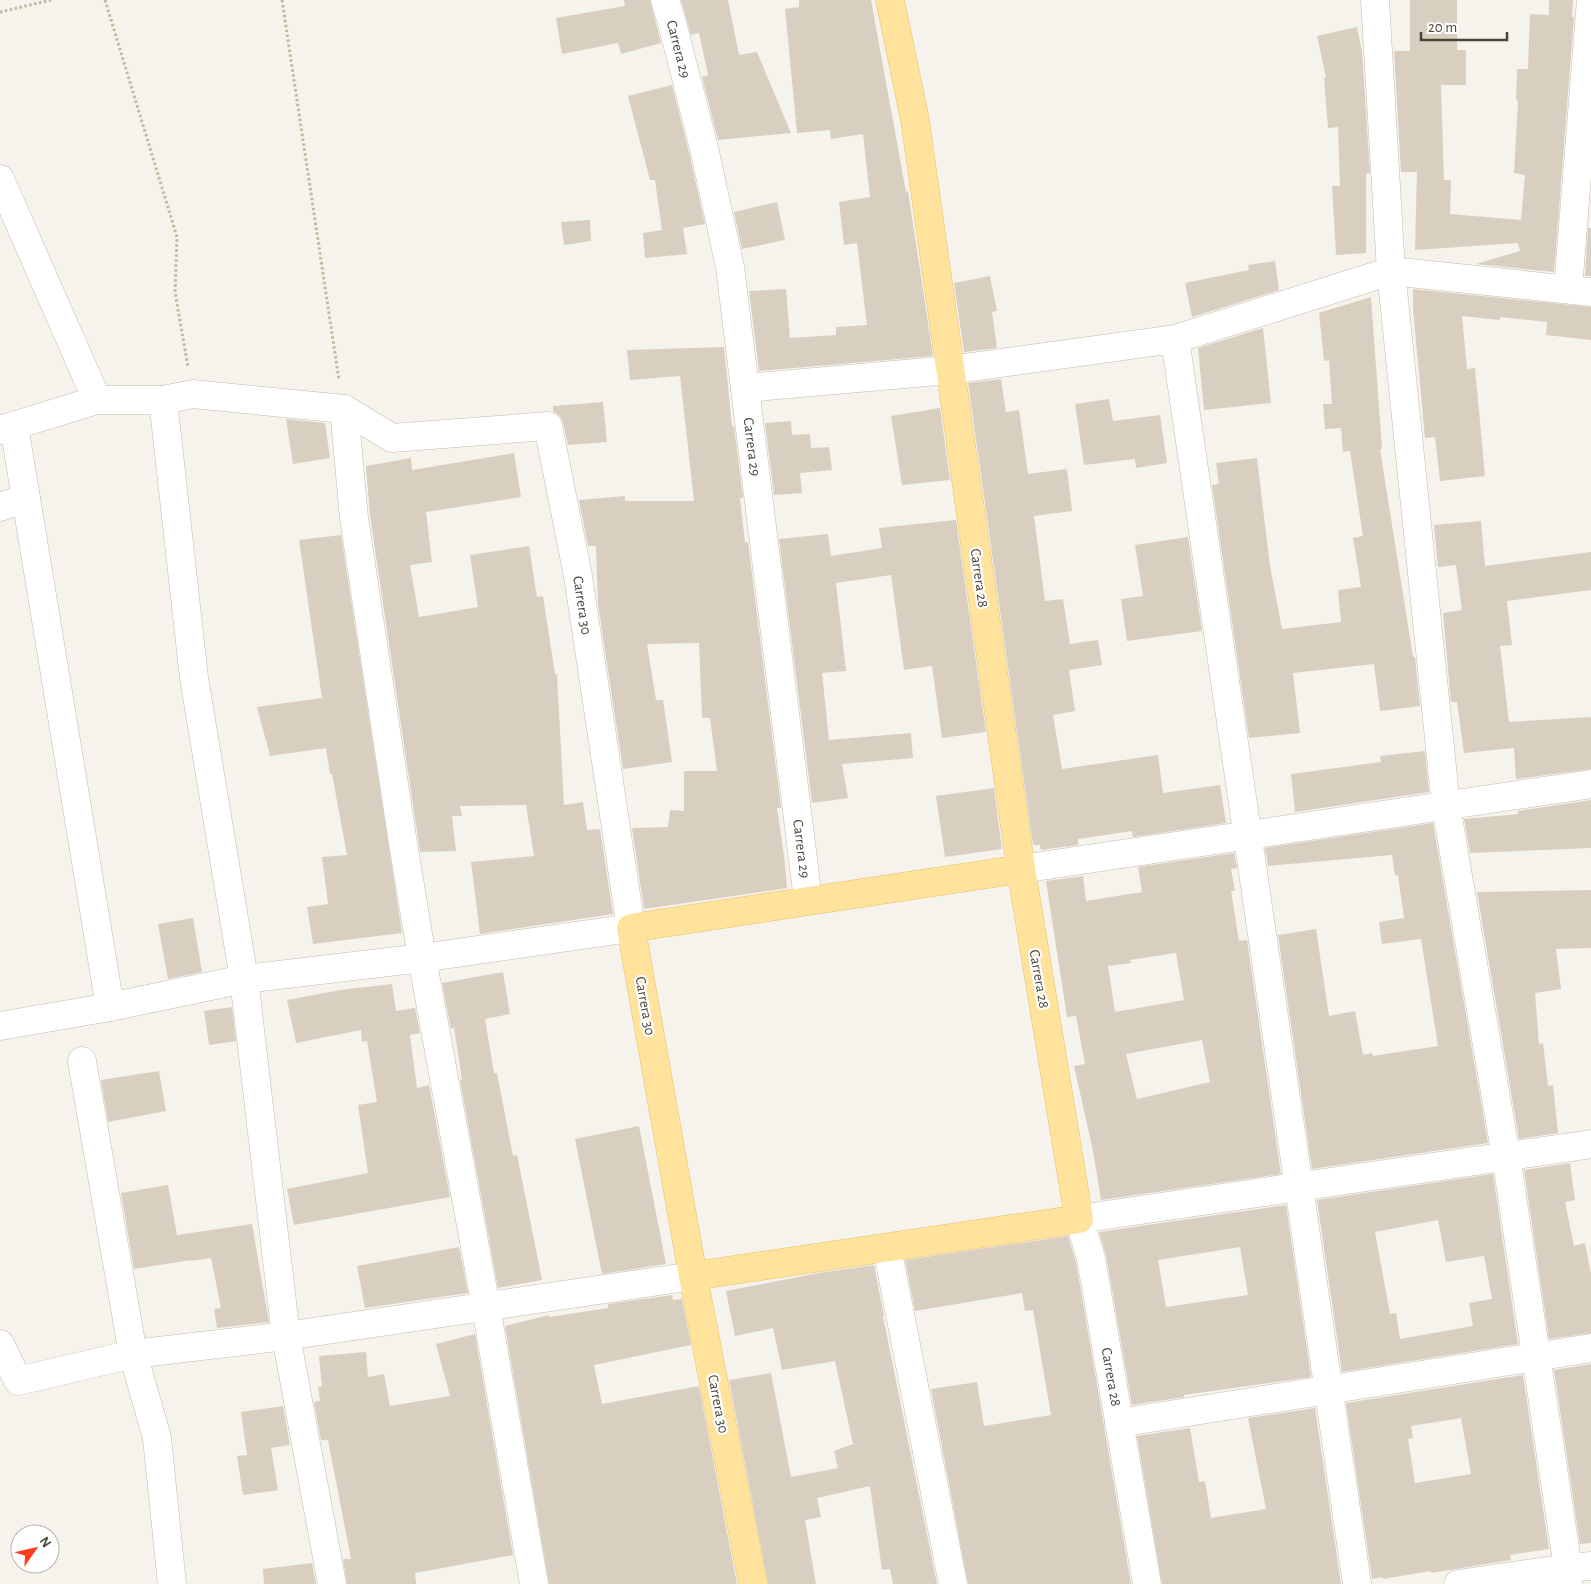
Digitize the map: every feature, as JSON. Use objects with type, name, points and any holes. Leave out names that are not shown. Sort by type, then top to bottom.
[{"type":"main road","name":"Carrera 28","points":[[890,0],[915,120],[1021,869],[1080,1219]]},
{"type":"main road","points":[[631,928],[1021,869]]},
{"type":"main road","name":"Carrera 30","points":[[631,928],[693,1276],[753,1584]]},
{"type":"main road","points":[[693,1276],[1080,1219]]},
{"type":"street","name":"Carrera 29","points":[[665,0],[704,148],[730,267],[808,900]]},
{"type":"street","points":[[1375,0],[1392,271],[1446,806],[1506,1156],[1536,1357],[1576,1573],[1458,1584]]},
{"type":"street","points":[[745,388],[950,370],[1176,339],[1392,271],[1579,290],[1590,0]]},
{"type":"street","points":[[0,179],[97,400]]},
{"type":"street","points":[[1176,339],[1357,1584]]},
{"type":"street","points":[[110,1007],[26,498],[7,428],[97,400],[163,400],[193,394],[344,409],[354,518],[400,827],[534,1584]]},
{"type":"street","points":[[163,400],[194,678],[244,979],[286,1336],[332,1584]]},
{"type":"street","name":"Carrera 30","points":[[344,409],[392,438],[548,426],[578,576],[631,928]]},
{"type":"street","points":[[0,506],[26,498]]},
{"type":"street","points":[[1021,869],[1591,784]]},
{"type":"street","points":[[0,1026],[110,1007],[244,979],[422,958],[631,928]]},
{"type":"street","points":[[82,1061],[133,1354],[157,1438],[172,1584]]},
{"type":"street","points":[[1080,1219],[1591,1144]]},
{"type":"street","name":"Carrera 28","points":[[1080,1219],[1091,1258],[1147,1584]]},
{"type":"street","points":[[887,1248],[953,1584]]},
{"type":"street","points":[[0,1344],[18,1381],[133,1354],[286,1336],[693,1276]]},
{"type":"street","points":[[1119,1423],[1591,1348]]},
{"type":"path","points":[[0,12],[51,0]]},
{"type":"path","points":[[105,0],[177,237],[175,292],[193,394]]},
{"type":"path","points":[[282,0],[344,409]]},
{"type":"building","points":[[624,0],[650,0],[661,43],[621,54],[618,43],[562,54],[556,18],[625,6]]},
{"type":"building","points":[[681,0],[728,0],[739,55],[757,52],[791,133],[718,140],[702,77],[708,75],[699,33],[691,35]]},
{"type":"building","points":[[799,0],[871,0],[906,192],[908,191],[933,356],[759,371],[749,291],[786,289],[790,338],[836,335],[836,327],[867,325],[857,243],[844,245],[839,202],[870,197],[863,134],[831,139],[830,130],[797,133],[785,9],[799,7]]},
{"type":"building","points":[[1410,0],[1457,0],[1457,50],[1466,50],[1466,85],[1441,85],[1444,180],[1451,180],[1450,214],[1521,220],[1525,175],[1514,173],[1518,101],[1516,100],[1517,69],[1528,69],[1530,14],[1549,15],[1549,0],[1573,0],[1572,17],[1574,17],[1554,272],[1476,264],[1520,251],[1518,243],[1415,250],[1417,172],[1401,172],[1394,51],[1410,51]]},
{"type":"building","points":[[1357,27],[1362,51],[1370,173],[1366,174],[1366,253],[1336,255],[1332,186],[1340,186],[1338,127],[1328,128],[1324,78],[1326,77],[1317,36]]},
{"type":"building","points":[[672,85],[705,224],[683,228],[687,254],[645,258],[643,233],[662,230],[655,180],[650,180],[628,96]]},
{"type":"building","points":[[777,202],[785,240],[742,249],[734,212]]},
{"type":"building","points":[[590,220],[591,241],[564,245],[561,222]]},
{"type":"building","points":[[1588,228],[1591,228],[1591,276],[1585,276]]},
{"type":"building","points":[[1275,261],[1279,290],[1192,317],[1185,283],[1249,270],[1248,265]]},
{"type":"building","points":[[990,276],[997,311],[992,312],[997,348],[964,352],[954,283]]},
{"type":"building","points":[[1413,289],[1591,307],[1591,340],[1546,335],[1547,322],[1500,317],[1500,320],[1462,316],[1467,369],[1475,368],[1485,476],[1440,481],[1435,437],[1425,438],[1413,309]]},
{"type":"building","points":[[1371,297],[1382,449],[1380,449],[1413,657],[1415,657],[1420,706],[1380,711],[1374,664],[1293,673],[1300,733],[1249,738],[1212,485],[1219,484],[1216,463],[1257,458],[1270,566],[1282,629],[1341,622],[1338,590],[1361,587],[1353,538],[1363,536],[1350,451],[1343,452],[1341,428],[1325,429],[1323,404],[1332,404],[1329,360],[1324,361],[1319,313]]},
{"type":"building","points":[[1263,328],[1271,403],[1204,410],[1198,348]]},
{"type":"building","points":[[724,347],[732,426],[734,426],[743,498],[740,498],[745,542],[748,542],[781,808],[777,808],[787,888],[644,909],[632,828],[668,827],[670,810],[684,811],[684,771],[717,771],[710,718],[702,718],[699,643],[647,644],[656,700],[663,700],[672,762],[623,769],[598,604],[596,546],[588,546],[579,500],[625,496],[625,501],[694,501],[680,376],[630,380],[627,350]]},
{"type":"building","points":[[1001,379],[1006,412],[1019,410],[1028,474],[1067,469],[1072,511],[1034,516],[1045,601],[1063,599],[1070,644],[1098,640],[1102,665],[1069,670],[1075,711],[1053,715],[1062,769],[1158,755],[1163,793],[1220,785],[1226,823],[1133,837],[1132,831],[1078,839],[1078,845],[1041,850],[1040,845],[1033,845],[968,383]]},
{"type":"building","points":[[1109,399],[1113,421],[1160,415],[1167,463],[1136,468],[1135,459],[1084,465],[1075,404]]},
{"type":"building","points":[[603,402],[607,442],[568,445],[563,423],[560,416],[553,411],[553,406]]},
{"type":"building","points":[[940,408],[950,480],[902,485],[891,416]]},
{"type":"building","points":[[286,419],[325,423],[330,458],[293,464]]},
{"type":"building","points":[[791,421],[792,435],[810,434],[811,448],[829,447],[832,470],[800,473],[802,493],[774,495],[765,423]]},
{"type":"building","points":[[514,453],[521,497],[426,512],[432,562],[410,565],[419,617],[478,607],[470,555],[529,546],[537,597],[543,596],[555,674],[557,674],[564,805],[583,802],[587,830],[600,829],[613,914],[480,934],[471,862],[534,856],[526,805],[460,806],[462,816],[452,816],[456,851],[420,852],[370,516],[366,466],[411,458],[412,470]]},
{"type":"building","points":[[956,520],[986,732],[942,738],[932,666],[904,670],[891,575],[836,583],[846,671],[822,673],[829,740],[911,733],[913,758],[842,764],[848,798],[812,803],[779,539],[828,534],[831,556],[882,548],[879,528]]},
{"type":"building","points":[[1481,521],[1485,566],[1591,552],[1591,590],[1507,601],[1512,645],[1500,646],[1509,722],[1591,717],[1591,769],[1516,779],[1514,748],[1464,753],[1457,702],[1451,702],[1443,613],[1462,610],[1456,565],[1438,567],[1434,525]]},
{"type":"building","points":[[341,535],[402,933],[313,944],[307,907],[328,904],[322,857],[347,855],[326,748],[270,756],[257,707],[322,698],[299,540]]},
{"type":"building","points":[[1188,537],[1202,631],[1127,641],[1121,599],[1143,596],[1135,545]]},
{"type":"building","points":[[1425,751],[1429,792],[1295,812],[1291,774],[1381,762],[1380,756]]},
{"type":"building","points":[[994,788],[1002,849],[945,857],[936,796]]},
{"type":"building","points":[[1591,800],[1591,848],[1470,853],[1464,819],[1518,814],[1518,811]]},
{"type":"building","points":[[1433,823],[1488,1143],[1312,1169],[1278,935],[1316,929],[1329,1016],[1355,1011],[1363,1055],[1372,1053],[1373,1056],[1438,1046],[1421,939],[1382,944],[1379,922],[1404,918],[1398,875],[1395,876],[1392,855],[1268,866],[1265,848]]},
{"type":"building","points":[[1234,853],[1237,868],[1231,869],[1235,891],[1231,891],[1239,941],[1247,940],[1281,1174],[1101,1200],[1093,1151],[1074,1066],[1085,1064],[1076,1016],[1067,1017],[1046,881],[1083,876],[1086,901],[1142,892],[1138,867]],"holes":[[[1176,953],[1184,1000],[1115,1012],[1108,966],[1131,963],[1130,960]],[[1202,1040],[1210,1082],[1137,1099],[1126,1054]]]},
{"type":"building","points":[[1591,890],[1591,948],[1556,949],[1561,989],[1535,993],[1539,1044],[1543,1043],[1548,1086],[1553,1085],[1558,1133],[1519,1139],[1477,892]]},
{"type":"building","points":[[193,918],[202,972],[168,979],[158,924]]},
{"type":"building","points":[[503,972],[510,1014],[485,1019],[494,1073],[497,1073],[513,1156],[517,1155],[542,1280],[498,1288],[460,1080],[462,1079],[454,1028],[451,1029],[442,983]]},
{"type":"building","points":[[392,984],[396,1011],[415,1008],[420,1033],[410,1035],[417,1088],[429,1085],[450,1197],[294,1225],[287,1189],[368,1173],[358,1105],[377,1102],[367,1041],[362,1042],[361,1030],[296,1043],[287,1000],[340,990]]},
{"type":"building","points":[[232,1007],[236,1041],[209,1045],[204,1011]]},
{"type":"building","points":[[159,1071],[166,1111],[108,1122],[101,1080]]},
{"type":"building","points":[[639,1126],[666,1264],[602,1274],[575,1139]]},
{"type":"building","points":[[1570,1163],[1575,1200],[1565,1202],[1574,1246],[1585,1243],[1591,1274],[1591,1333],[1549,1339],[1524,1170]]},
{"type":"building","points":[[1493,1174],[1518,1344],[1342,1372],[1317,1200]],"holes":[[[1438,1220],[1446,1262],[1484,1256],[1492,1299],[1469,1303],[1473,1326],[1400,1339],[1396,1313],[1390,1314],[1375,1232]]]},
{"type":"building","points":[[168,1185],[177,1235],[252,1224],[269,1322],[217,1328],[214,1309],[221,1308],[211,1258],[134,1269],[121,1193]]},
{"type":"building","points":[[1286,1205],[1311,1377],[1184,1395],[1184,1397],[1132,1405],[1106,1255],[1099,1232]],"holes":[[[1240,1247],[1248,1295],[1166,1307],[1158,1260]]]},
{"type":"building","points":[[1068,1236],[1076,1262],[1131,1584],[968,1584],[931,1389],[977,1382],[984,1426],[1051,1415],[1033,1310],[1025,1311],[1022,1293],[915,1311],[905,1260]]},
{"type":"building","points":[[459,1247],[468,1293],[365,1308],[357,1266]]},
{"type":"building","points":[[874,1265],[937,1584],[893,1584],[890,1569],[882,1570],[870,1486],[817,1498],[821,1517],[805,1520],[816,1584],[768,1584],[729,1380],[771,1373],[791,1477],[838,1468],[834,1451],[853,1444],[835,1361],[782,1370],[773,1328],[735,1336],[726,1291],[819,1273]]},
{"type":"building","points":[[672,1295],[673,1300],[682,1299],[691,1345],[594,1365],[602,1404],[699,1386],[737,1584],[549,1584],[505,1326],[549,1315],[549,1317],[608,1308],[608,1304]]},
{"type":"building","points":[[475,1334],[513,1555],[415,1573],[416,1584],[347,1584],[343,1559],[351,1559],[328,1440],[321,1440],[314,1402],[320,1401],[318,1387],[322,1386],[319,1356],[366,1352],[368,1377],[384,1374],[390,1406],[450,1396],[436,1344]]},
{"type":"building","points":[[1591,1364],[1591,1543],[1580,1544],[1554,1370]]},
{"type":"building","points":[[1523,1375],[1549,1549],[1510,1555],[1511,1560],[1431,1573],[1430,1571],[1383,1579],[1383,1577],[1372,1579],[1346,1403]],"holes":[[[1461,1418],[1471,1474],[1415,1483],[1408,1439],[1413,1438],[1411,1426]]]},
{"type":"building","points":[[283,1406],[290,1445],[271,1448],[278,1490],[243,1495],[237,1456],[247,1455],[241,1412]]},
{"type":"building","points":[[1315,1408],[1341,1584],[1162,1584],[1137,1436],[1190,1428],[1199,1482],[1205,1481],[1211,1518],[1266,1509],[1248,1418]]},
{"type":"building","points":[[312,1563],[316,1584],[264,1584],[263,1569]]}]
